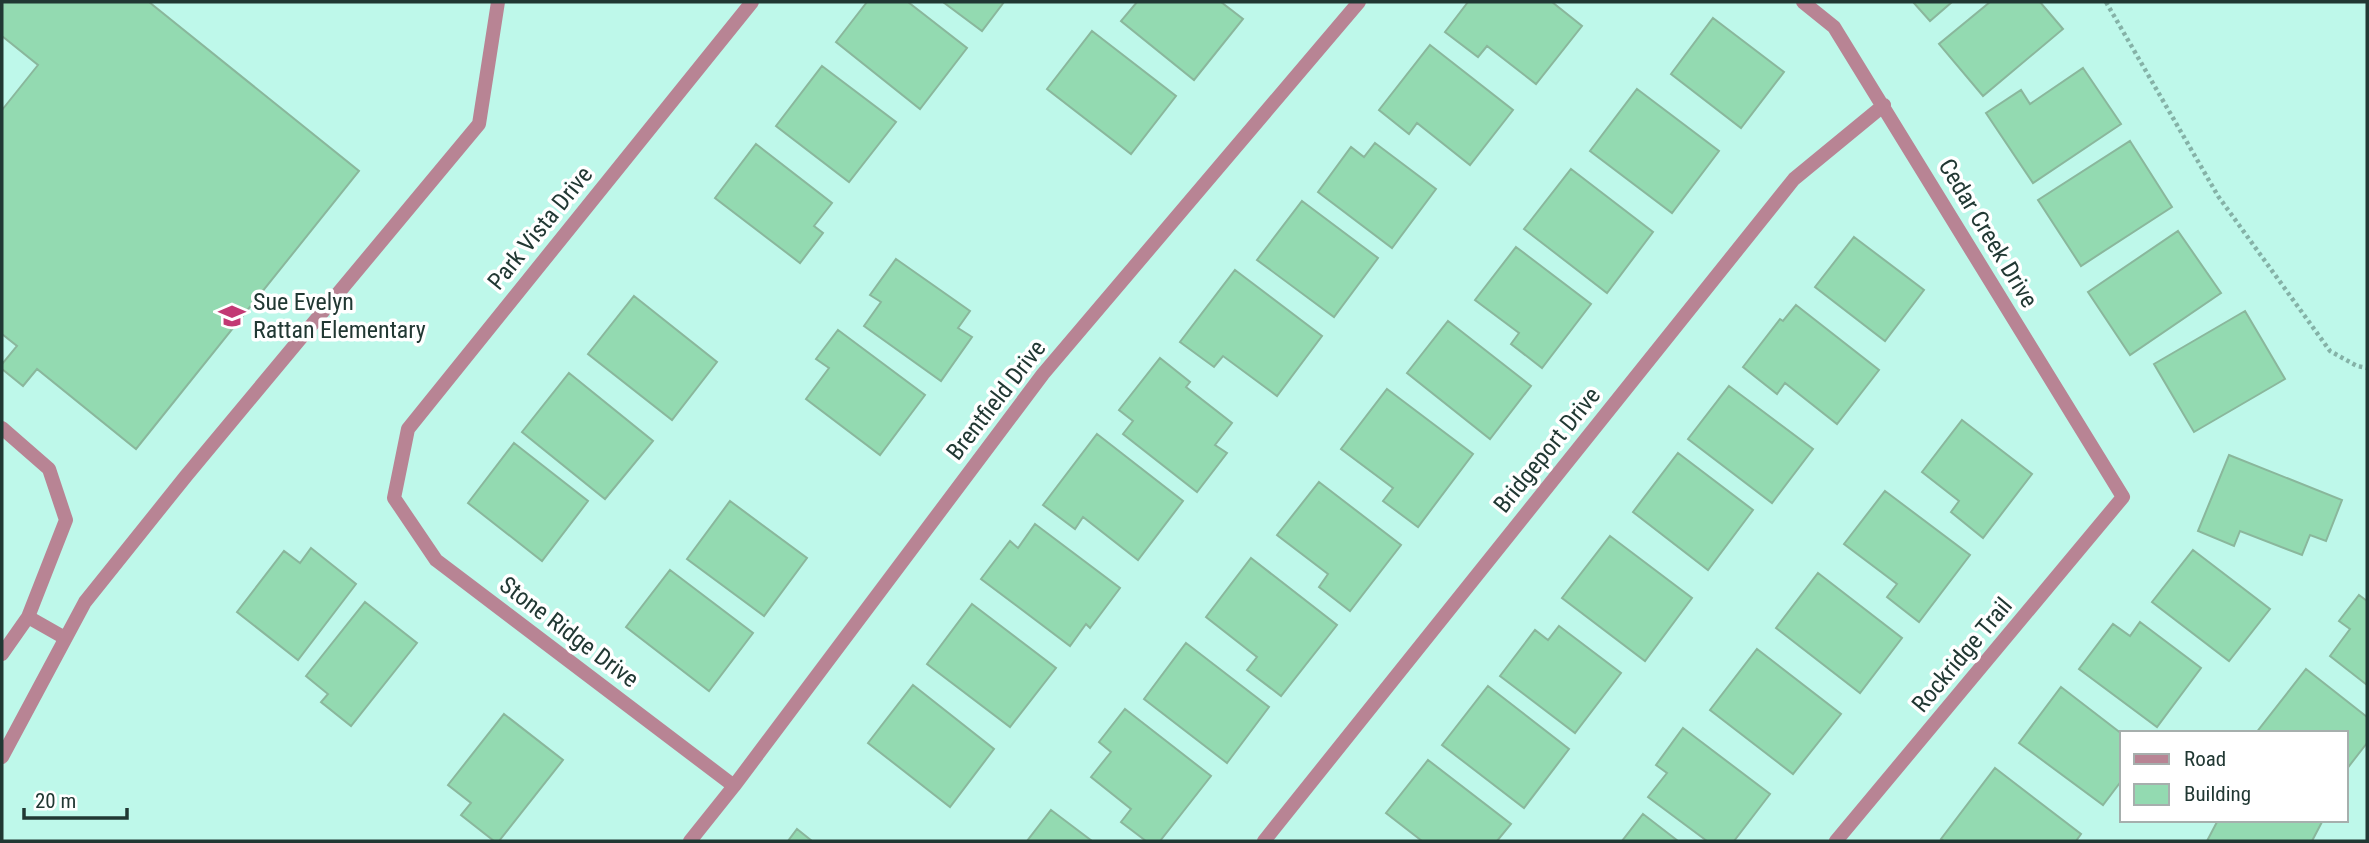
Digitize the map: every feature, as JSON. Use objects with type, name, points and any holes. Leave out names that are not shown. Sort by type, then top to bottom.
[{"type":"street","points":[[2,757],[85,603],[177,486],[479,124],[498,2]]},
{"type":"street","name":"Park Vista Drive","points":[[394,498],[408,429],[752,2]]},
{"type":"street","name":"Brentfield Drive","points":[[690,841],[1043,373],[1359,2]]},
{"type":"street","name":"Cedar Creek Drive","points":[[1803,2],[1834,27],[2123,497]]},
{"type":"street","name":"Bridgeport Drive","points":[[1264,841],[1794,179],[1884,106]]},
{"type":"street","points":[[2,428],[49,469],[66,520],[28,617],[2,654]]},
{"type":"street","name":"Rockridge Trail","points":[[1836,841],[2123,497]]},
{"type":"street","name":"Stone Ridge Drive","points":[[394,498],[436,560],[734,786]]},
{"type":"street","points":[[28,617],[65,638]]},
{"type":"path","points":[[2106,2],[2218,196],[2330,351],[2357,366],[2367,368]]},
{"type":"building","points":[[2,2],[149,2],[359,171],[136,449],[37,369],[23,386],[2,369],[2,364],[17,346],[2,334],[2,110],[38,65],[2,36]]},
{"type":"building","points":[[867,2],[908,2],[967,48],[920,109],[836,42]]},
{"type":"building","points":[[943,2],[1004,2],[982,31]]},
{"type":"building","points":[[1137,2],[1221,2],[1243,19],[1194,80],[1121,21]]},
{"type":"building","points":[[1468,2],[1552,2],[1582,26],[1536,84],[1487,46],[1478,57],[1445,32]]},
{"type":"building","points":[[1913,2],[1952,2],[1930,21]]},
{"type":"building","points":[[1990,2],[2040,2],[2063,29],[1983,96],[1939,44]]},
{"type":"building","points":[[1713,18],[1784,72],[1741,128],[1671,74]]},
{"type":"building","points":[[1092,31],[1176,96],[1131,154],[1047,89]]},
{"type":"building","points":[[1430,45],[1513,110],[1470,165],[1417,123],[1409,134],[1379,110]]},
{"type":"building","points":[[822,66],[896,122],[849,182],[776,126]]},
{"type":"building","points":[[2083,68],[2121,124],[2033,183],[1986,113],[2021,90],[2030,104]]},
{"type":"building","points":[[1637,89],[1719,151],[1672,213],[1590,151]]},
{"type":"building","points":[[2130,141],[2172,207],[2081,266],[2038,200]]},
{"type":"building","points":[[1375,143],[1436,189],[1392,248],[1318,192],[1351,147],[1364,157]]},
{"type":"building","points":[[756,144],[832,203],[814,226],[823,233],[800,263],[715,198]]},
{"type":"building","points":[[1571,169],[1653,232],[1607,293],[1524,229]]},
{"type":"building","points":[[1302,201],[1378,258],[1334,317],[1257,260]]},
{"type":"building","points":[[2178,231],[2221,293],[2130,355],[2088,292]]},
{"type":"building","points":[[1854,237],[1924,290],[1885,341],[1815,287]]},
{"type":"building","points":[[1516,247],[1591,304],[1542,368],[1511,344],[1519,333],[1475,300]]},
{"type":"building","points":[[896,259],[970,311],[958,328],[972,337],[941,381],[864,326],[881,302],[870,295]]},
{"type":"building","points":[[1235,270],[1322,336],[1277,396],[1223,356],[1214,367],[1180,342]]},
{"type":"building","points":[[634,296],[717,362],[672,420],[588,354]]},
{"type":"building","points":[[1796,305],[1879,370],[1837,424],[1785,383],[1777,394],[1743,367],[1780,319],[1783,321]]},
{"type":"building","points":[[2245,311],[2285,379],[2194,432],[2154,364]]},
{"type":"building","points":[[1448,321],[1531,386],[1490,439],[1407,373]]},
{"type":"building","points":[[838,330],[925,395],[880,455],[806,399],[829,368],[816,359]]},
{"type":"building","points":[[1160,358],[1190,382],[1186,387],[1232,423],[1215,445],[1227,453],[1197,492],[1123,434],[1133,421],[1119,410]]},
{"type":"building","points":[[569,373],[653,441],[605,499],[522,432]]},
{"type":"building","points":[[1729,386],[1813,449],[1772,503],[1688,439]]},
{"type":"building","points":[[1387,389],[1473,454],[1418,527],[1383,501],[1393,488],[1341,449]]},
{"type":"building","points":[[1962,420],[2032,474],[1983,538],[1951,512],[1959,501],[1922,472]]},
{"type":"building","points":[[1097,434],[1183,501],[1138,560],[1083,517],[1075,529],[1043,505]]},
{"type":"building","points":[[514,443],[588,501],[542,561],[468,503]]},
{"type":"building","points":[[1678,453],[1753,510],[1708,570],[1633,512]]},
{"type":"building","points":[[2229,455],[2342,500],[2326,541],[2310,535],[2302,555],[2240,531],[2234,546],[2198,531]]},
{"type":"building","points":[[1319,482],[1401,545],[1350,611],[1319,587],[1328,574],[1277,535]]},
{"type":"building","points":[[1885,491],[1970,555],[1919,622],[1887,597],[1897,584],[1844,544]]},
{"type":"building","points":[[730,501],[807,558],[764,616],[687,559]]},
{"type":"building","points":[[1035,524],[1120,588],[1090,628],[1086,624],[1070,646],[981,579],[1010,541],[1018,548]]},
{"type":"building","points":[[1610,536],[1692,598],[1645,661],[1562,598]]},
{"type":"building","points":[[311,548],[356,584],[298,660],[237,612],[284,551],[300,563]]},
{"type":"building","points":[[2193,550],[2270,609],[2229,661],[2152,602]]},
{"type":"building","points":[[1251,558],[1337,625],[1281,696],[1247,670],[1257,657],[1206,617]]},
{"type":"building","points":[[670,570],[753,633],[709,691],[626,627]]},
{"type":"building","points":[[1818,573],[1902,638],[1860,693],[1776,628]]},
{"type":"building","points":[[2359,595],[2367,601],[2367,685],[2330,656],[2350,629],[2339,621]]},
{"type":"building","points":[[365,602],[417,643],[351,726],[321,702],[328,694],[306,676]]},
{"type":"building","points":[[972,604],[1056,668],[1010,727],[927,664]]},
{"type":"building","points":[[2140,622],[2201,668],[2157,727],[2079,669],[2113,624],[2130,636]]},
{"type":"building","points":[[1559,626],[1621,673],[1575,733],[1500,676],[1535,630],[1548,640]]},
{"type":"building","points":[[1186,643],[1269,707],[1227,763],[1144,699]]},
{"type":"building","points":[[1757,649],[1841,714],[1793,774],[1710,710]]},
{"type":"building","points":[[2306,669],[2367,717],[2367,743],[2348,767],[2348,731],[2258,731]]},
{"type":"building","points":[[913,685],[994,749],[950,807],[868,743]]},
{"type":"building","points":[[1488,686],[1569,749],[1524,808],[1442,745]]},
{"type":"building","points":[[2061,687],[2120,732],[2120,783],[2103,805],[2019,743]]},
{"type":"building","points":[[1125,709],[1211,776],[1160,841],[1146,841],[1121,822],[1131,809],[1091,777],[1111,752],[1099,742]]},
{"type":"building","points":[[504,714],[563,760],[499,841],[494,841],[461,815],[471,803],[448,785]]},
{"type":"building","points":[[1683,728],[1770,794],[1734,841],[1707,841],[1648,797],[1667,773],[1656,765]]},
{"type":"building","points":[[1428,760],[1511,824],[1497,841],[1422,841],[1386,813]]},
{"type":"building","points":[[1995,768],[2081,834],[2076,841],[1941,839]]},
{"type":"building","points":[[1051,810],[1092,841],[1027,841]]},
{"type":"building","points":[[1643,814],[1678,841],[1622,841]]},
{"type":"building","points":[[2217,822],[2322,822],[2312,841],[2207,841]]},
{"type":"building","points":[[797,829],[812,841],[788,841]]},
{"type":"place","name":"Sue Evelyn Rattan Elementary","points":[[232,316]]}]
